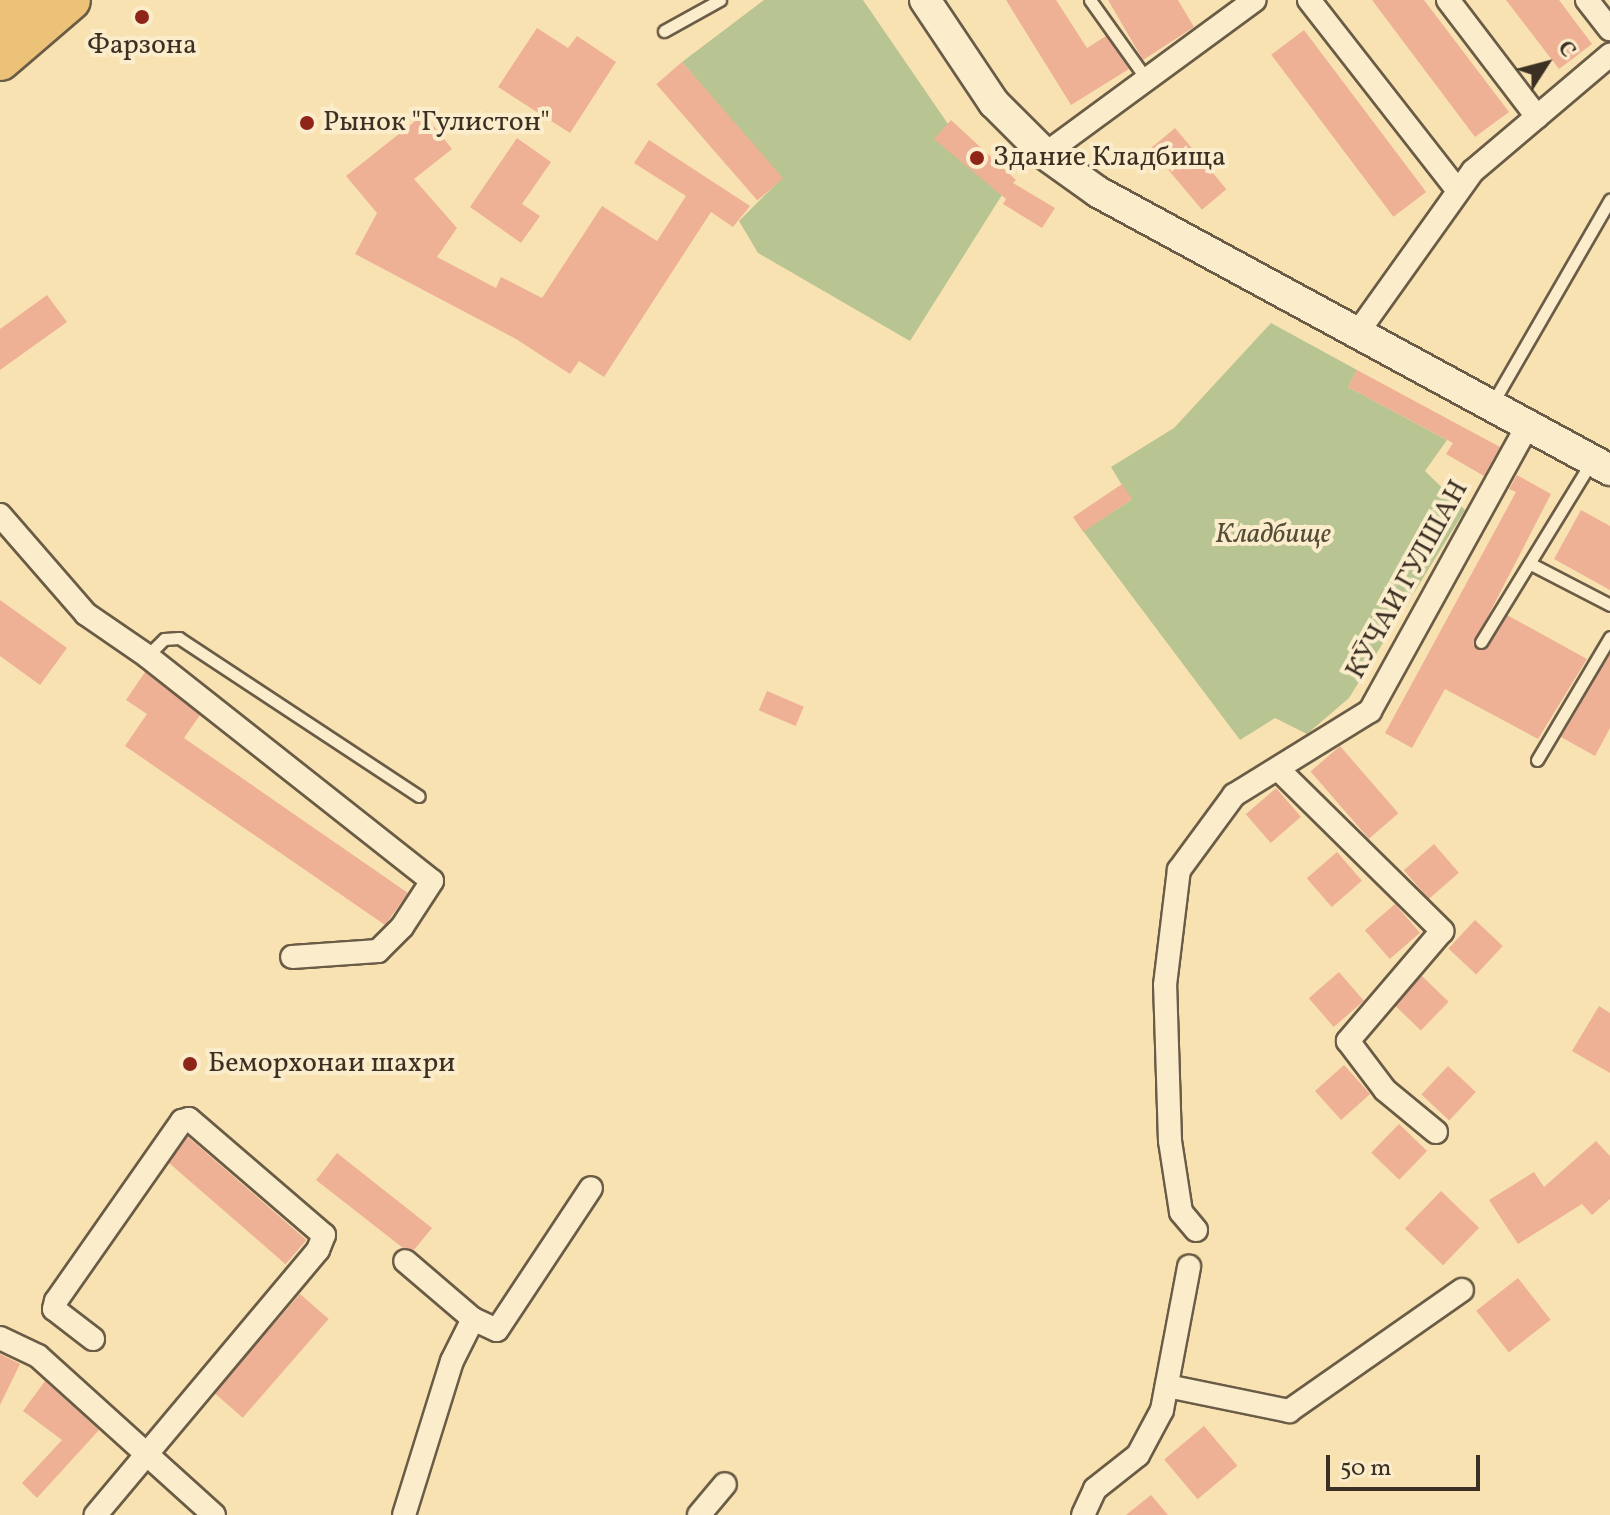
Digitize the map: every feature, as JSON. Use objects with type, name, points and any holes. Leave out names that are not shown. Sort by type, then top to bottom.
[{"type":"highway","points":[[0,22],[26,0]]},
{"type":"highway","points":[[0,60],[70,0]]},
{"type":"main road","points":[[925,0],[994,103],[1045,154],[1098,192],[1601,465]]},
{"type":"street","points":[[1045,154],[1255,0]]},
{"type":"street","points":[[1309,0],[1458,191]]},
{"type":"street","points":[[1448,0],[1537,117]]},
{"type":"street","points":[[1587,0],[1610,29]]},
{"type":"street","points":[[1358,332],[1473,171],[1610,55]]},
{"type":"street","name":"КӮЧАИ ГУЛШАН","points":[[1196,1230],[1181,1212],[1170,1141],[1165,985],[1179,870],[1234,795],[1370,711],[1528,425]]},
{"type":"street","points":[[0,515],[86,614],[147,656],[432,881],[402,927],[378,951],[292,957]]},
{"type":"street","points":[[1278,769],[1442,931],[1348,1041],[1385,1090],[1436,1132]]},
{"type":"street","points":[[93,1339],[54,1309],[56,1301],[182,1121],[189,1119],[324,1235],[318,1250],[142,1455],[96,1515]]},
{"type":"street","points":[[405,1261],[473,1319],[497,1330],[591,1188]]},
{"type":"street","points":[[1083,1515],[1095,1489],[1138,1455],[1162,1410],[1189,1267]]},
{"type":"street","points":[[1167,1386],[1289,1411],[1462,1290]]},
{"type":"street","points":[[404,1515],[452,1361],[473,1319]]},
{"type":"street","points":[[0,1338],[38,1356],[142,1455],[214,1515]]},
{"type":"street","points":[[699,1515],[725,1484]]},
{"type":"lane","points":[[664,31],[720,0]]},
{"type":"lane","points":[[1090,0],[1147,80]]},
{"type":"lane","points":[[1491,405],[1610,200]]},
{"type":"lane","points":[[1481,642],[1601,465]]},
{"type":"lane","points":[[1531,564],[1610,605]]},
{"type":"lane","points":[[1537,760],[1610,637]]},
{"type":"lane","points":[[147,656],[164,639],[179,638],[419,796]]},
{"type":"green space","points":[[764,0],[863,0],[948,124],[935,139],[1002,195],[910,341],[758,253],[739,221],[781,179],[682,62]]},
{"type":"green space","name":"Кладбище","points":[[1271,323],[1357,370],[1348,387],[1447,440],[1425,471],[1465,510],[1349,698],[1307,734],[1275,718],[1240,740],[1083,531],[1131,500],[1111,467],[1174,428]]},
{"type":"building","points":[[1006,0],[1056,0],[1087,48],[1106,36],[1129,69],[1071,105]]},
{"type":"building","points":[[1108,0],[1178,0],[1194,27],[1143,60]]},
{"type":"building","points":[[1372,0],[1424,0],[1509,112],[1475,137]]},
{"type":"building","points":[[1506,0],[1559,0],[1592,44],[1559,69]]},
{"type":"building","points":[[537,28],[568,48],[577,36],[616,62],[570,133],[498,87]]},
{"type":"building","points":[[1304,30],[1426,192],[1393,217],[1271,55]]},
{"type":"building","points":[[682,62],[783,178],[757,201],[656,84]]},
{"type":"building","points":[[424,114],[452,149],[414,179],[457,228],[437,257],[496,288],[501,277],[542,298],[602,206],[657,241],[686,196],[634,163],[649,140],[750,206],[733,227],[711,212],[604,377],[579,361],[570,374],[516,339],[355,254],[377,213],[346,176]]},
{"type":"building","name":"Здание Кладбища","points":[[951,120],[1016,180],[1013,183],[1055,208],[1042,228],[1003,204],[1006,199],[934,139]]},
{"type":"building","points":[[1175,128],[1226,189],[1202,210],[1150,149]]},
{"type":"building","points":[[517,138],[551,162],[522,204],[540,216],[521,243],[470,207]]},
{"type":"building","points":[[47,295],[67,322],[0,370],[0,329]]},
{"type":"building","points":[[1357,370],[1500,447],[1484,476],[1446,454],[1453,443],[1348,387]]},
{"type":"building","points":[[1517,475],[1551,494],[1473,645],[1486,649],[1507,615],[1587,659],[1538,739],[1445,689],[1412,748],[1385,733],[1516,492],[1509,489]]},
{"type":"building","points":[[1122,484],[1132,499],[1083,532],[1073,517]]},
{"type":"building","points":[[1581,510],[1610,526],[1610,590],[1554,559]]},
{"type":"building","points":[[0,600],[67,648],[40,685],[0,656]]},
{"type":"building","points":[[1610,654],[1610,728],[1595,756],[1561,737]]},
{"type":"building","points":[[145,672],[200,715],[184,738],[408,893],[385,925],[125,746],[147,714],[126,700]]},
{"type":"building","points":[[767,691],[804,707],[796,726],[759,710]]},
{"type":"building","points":[[1340,746],[1398,813],[1369,839],[1311,772]]},
{"type":"building","points":[[1276,788],[1301,817],[1271,843],[1246,814]]},
{"type":"building","points":[[1434,844],[1459,873],[1429,899],[1404,870]]},
{"type":"building","points":[[1337,852],[1362,881],[1332,907],[1307,878]]},
{"type":"building","points":[[1395,904],[1420,933],[1390,959],[1365,930]]},
{"type":"building","points":[[1475,920],[1503,946],[1476,974],[1448,949]]},
{"type":"building","points":[[1339,972],[1364,1001],[1334,1027],[1309,998]]},
{"type":"building","points":[[1422,976],[1449,1002],[1421,1030],[1394,1005]]},
{"type":"building","points":[[1599,1006],[1610,1013],[1610,1073],[1572,1051]]},
{"type":"building","points":[[1344,1065],[1370,1094],[1341,1120],[1315,1091]]},
{"type":"building","points":[[1448,1066],[1476,1092],[1449,1120],[1421,1095]]},
{"type":"building","points":[[1399,1124],[1427,1151],[1399,1180],[1371,1153]]},
{"type":"building","points":[[188,1137],[306,1240],[285,1264],[167,1161]]},
{"type":"building","points":[[1596,1141],[1610,1156],[1610,1199],[1592,1215],[1582,1204],[1518,1244],[1489,1200],[1534,1172],[1544,1187]]},
{"type":"building","points":[[337,1153],[432,1228],[414,1250],[403,1248],[316,1180]]},
{"type":"building","points":[[1441,1191],[1479,1228],[1443,1265],[1405,1228]]},
{"type":"building","points":[[1518,1278],[1551,1320],[1509,1352],[1476,1311]]},
{"type":"building","points":[[300,1294],[329,1319],[243,1418],[214,1393]]},
{"type":"building","points":[[0,1354],[20,1364],[0,1405]]},
{"type":"building","points":[[45,1381],[99,1430],[37,1498],[22,1483],[62,1440],[23,1411]]},
{"type":"building","points":[[1204,1426],[1237,1466],[1198,1499],[1164,1459]]},
{"type":"building","points":[[1151,1495],[1168,1515],[1126,1515]]},
{"type":"place","name":"Фарзона","points":[[142,17]]},
{"type":"place","name":"Рынок \"Гулистон\"","points":[[307,123]]},
{"type":"place","name":"Здание Кладбища","points":[[977,158]]},
{"type":"place","name":"Беморхонаи шахри","points":[[190,1064]]}]
